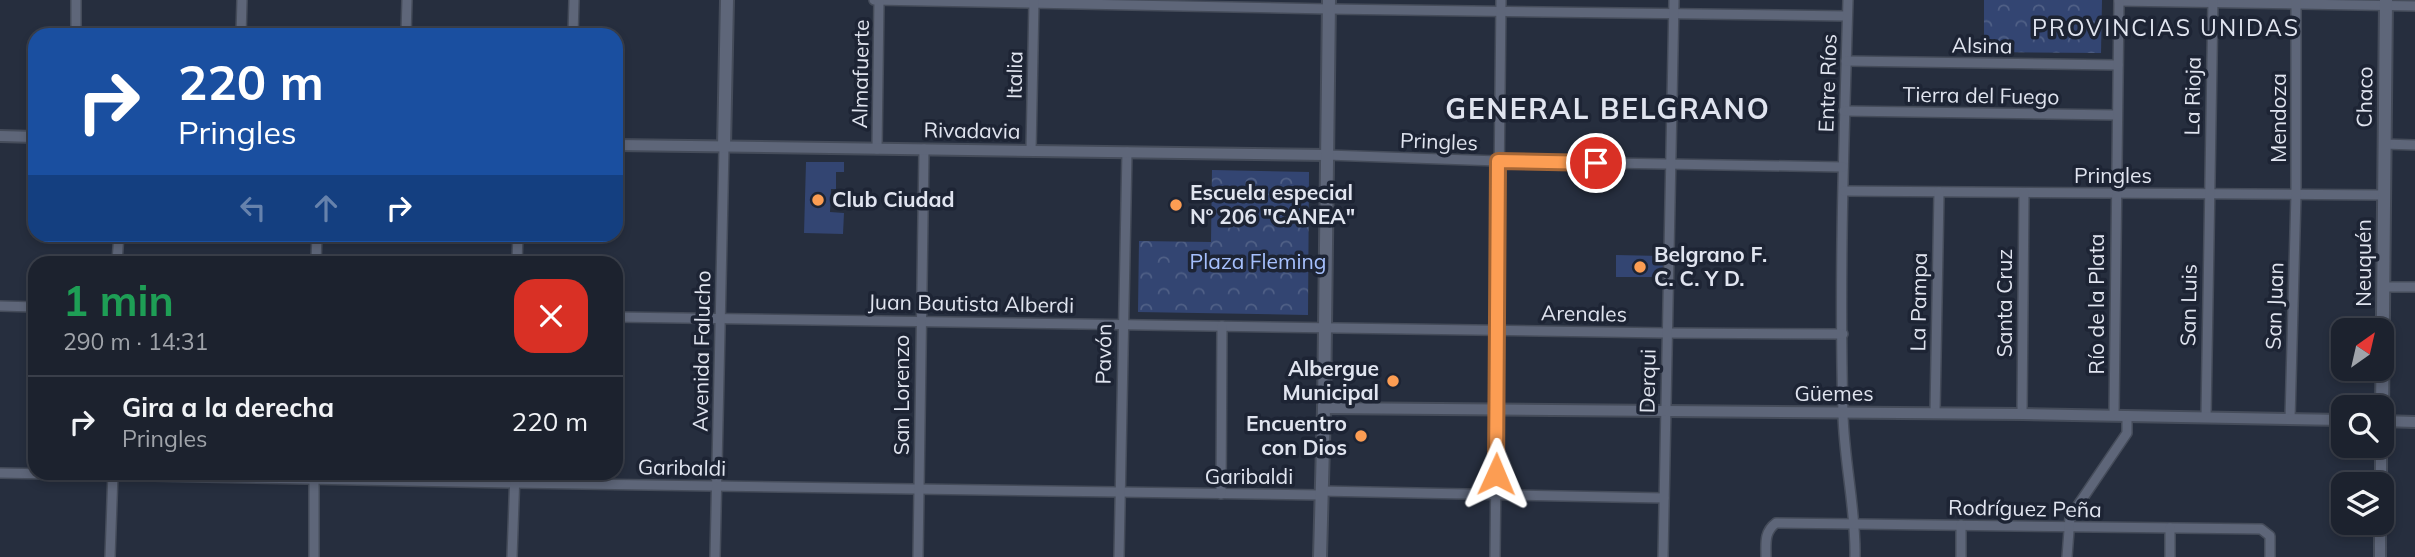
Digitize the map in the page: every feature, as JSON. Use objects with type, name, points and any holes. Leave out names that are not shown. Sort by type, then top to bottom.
[{"type":"main road","points":[[724,146],[727,0]]},
{"type":"main road","name":"Chaco","points":[[2383,195],[2386,3]]},
{"type":"main road","points":[[1320,557],[1329,5]]},
{"type":"main road","name":"Neuquén","points":[[2382,395],[2383,195]]},
{"type":"street","points":[[76,0],[76,28]]},
{"type":"street","points":[[241,28],[242,0]]},
{"type":"street","points":[[406,28],[407,0]]},
{"type":"street","points":[[573,28],[574,0]]},
{"type":"street","points":[[874,0],[1329,5],[1500,11],[1847,16]]},
{"type":"street","name":"Almafuerte","points":[[877,149],[879,0]]},
{"type":"street","points":[[1495,557],[1501,0]]},
{"type":"street","name":"Derqui","points":[[1663,557],[1674,0]]},
{"type":"street","name":"Entre Ríos","points":[[1848,0],[1843,167],[1843,413],[1855,523],[1855,557]]},
{"type":"street","points":[[2119,1],[2386,3],[2415,6]]},
{"type":"street","name":"Río de la Plata","points":[[2114,415],[2119,1]]},
{"type":"street","name":"La Rioja","points":[[2208,193],[2213,1]]},
{"type":"street","name":"Italia","points":[[1031,151],[1034,2]]},
{"type":"street","name":"Mendoza","points":[[2296,2],[2296,194]]},
{"type":"street","name":"Alsina","points":[[1846,61],[2118,65]]},
{"type":"street","name":"Tierra del Fuego","points":[[1844,111],[2116,115]]},
{"type":"street","points":[[0,136],[28,137]]},
{"type":"street","points":[[2384,144],[2415,145]]},
{"type":"street","name":"Rivadavia","points":[[623,145],[1327,155]]},
{"type":"street","name":"Avenida Falucho","points":[[715,557],[724,146]]},
{"type":"street","name":"San Lorenzo","points":[[918,557],[924,149]]},
{"type":"street","name":"Pavón","points":[[1119,557],[1122,324],[1128,152]]},
{"type":"street","name":"Pringles","points":[[1327,155],[1843,167]]},
{"type":"street","name":"Pringles","points":[[1843,191],[2383,195]]},
{"type":"street","name":"La Pampa","points":[[1935,413],[1938,192]]},
{"type":"street","name":"Santa Cruz","points":[[2022,414],[2024,193]]},
{"type":"street","name":"San Luis","points":[[2206,416],[2208,193]]},
{"type":"street","name":"San Juan","points":[[2290,419],[2296,194]]},
{"type":"street","points":[[2384,287],[2415,287]]},
{"type":"street","points":[[0,306],[28,307]]},
{"type":"street","name":"Juan Bautista Alberdi","points":[[623,317],[1325,327]]},
{"type":"street","points":[[1221,494],[1222,326]]},
{"type":"street","name":"Arenales","points":[[1325,327],[1843,334]]},
{"type":"street","name":"Güemes","points":[[1324,408],[2206,416],[2331,420]]},
{"type":"street","points":[[2067,557],[2067,527],[2073,509],[2127,433],[2127,416]]},
{"type":"street","points":[[2394,421],[2415,422]]},
{"type":"street","name":"Garibaldi","points":[[0,473],[28,473]]},
{"type":"street","points":[[110,557],[113,480]]},
{"type":"street","points":[[314,480],[314,557]]},
{"type":"street","name":"Garibaldi","points":[[429,480],[1120,493],[1321,493]]},
{"type":"street","points":[[512,557],[515,483]]},
{"type":"street","points":[[1321,493],[1664,498]]},
{"type":"street","name":"Rodríguez Peña","points":[[1766,557],[1766,534],[1776,523],[2261,529],[2270,536],[2270,557]]},
{"type":"street","points":[[1961,525],[1961,557]]},
{"type":"street","points":[[2170,528],[2170,557]]},
{"type":"street","points":[[2380,535],[2380,557]]},
{"type":"green space","points":[[1984,0],[2102,0],[2101,53],[1984,52]]},
{"type":"green space","name":"Club Ciudad","points":[[806,162],[844,162],[844,172],[836,172],[836,189],[831,189],[830,212],[844,213],[843,234],[804,233]]},
{"type":"green space","name":"Plaza Fleming","points":[[1212,170],[1309,172],[1308,315],[1138,312],[1139,241],[1211,242]]},
{"type":"green space","name":"Belgrano F. C. C. Y D.","points":[[1616,255],[1663,256],[1663,277],[1616,277]]},
{"type":"place","name":"Club Ciudad","points":[[818,200]]},
{"type":"place","name":"Escuela especial Nº 206 \"CANEA\"","points":[[1176,205]]},
{"type":"place","name":"Belgrano F. C. C. Y D.","points":[[1640,267]]},
{"type":"place","name":"Albergue Municipal","points":[[1393,381]]},
{"type":"place","name":"Encuentro con Dios","points":[[1361,436]]},
{"type":"district","name":"PROVINCIAS UNIDAS","points":[[2166,28]]},
{"type":"district","name":"GENERAL BELGRANO","points":[[1608,109]]},
{"type":"route","points":[[1496,474],[1498,161],[1596,163]]}]
